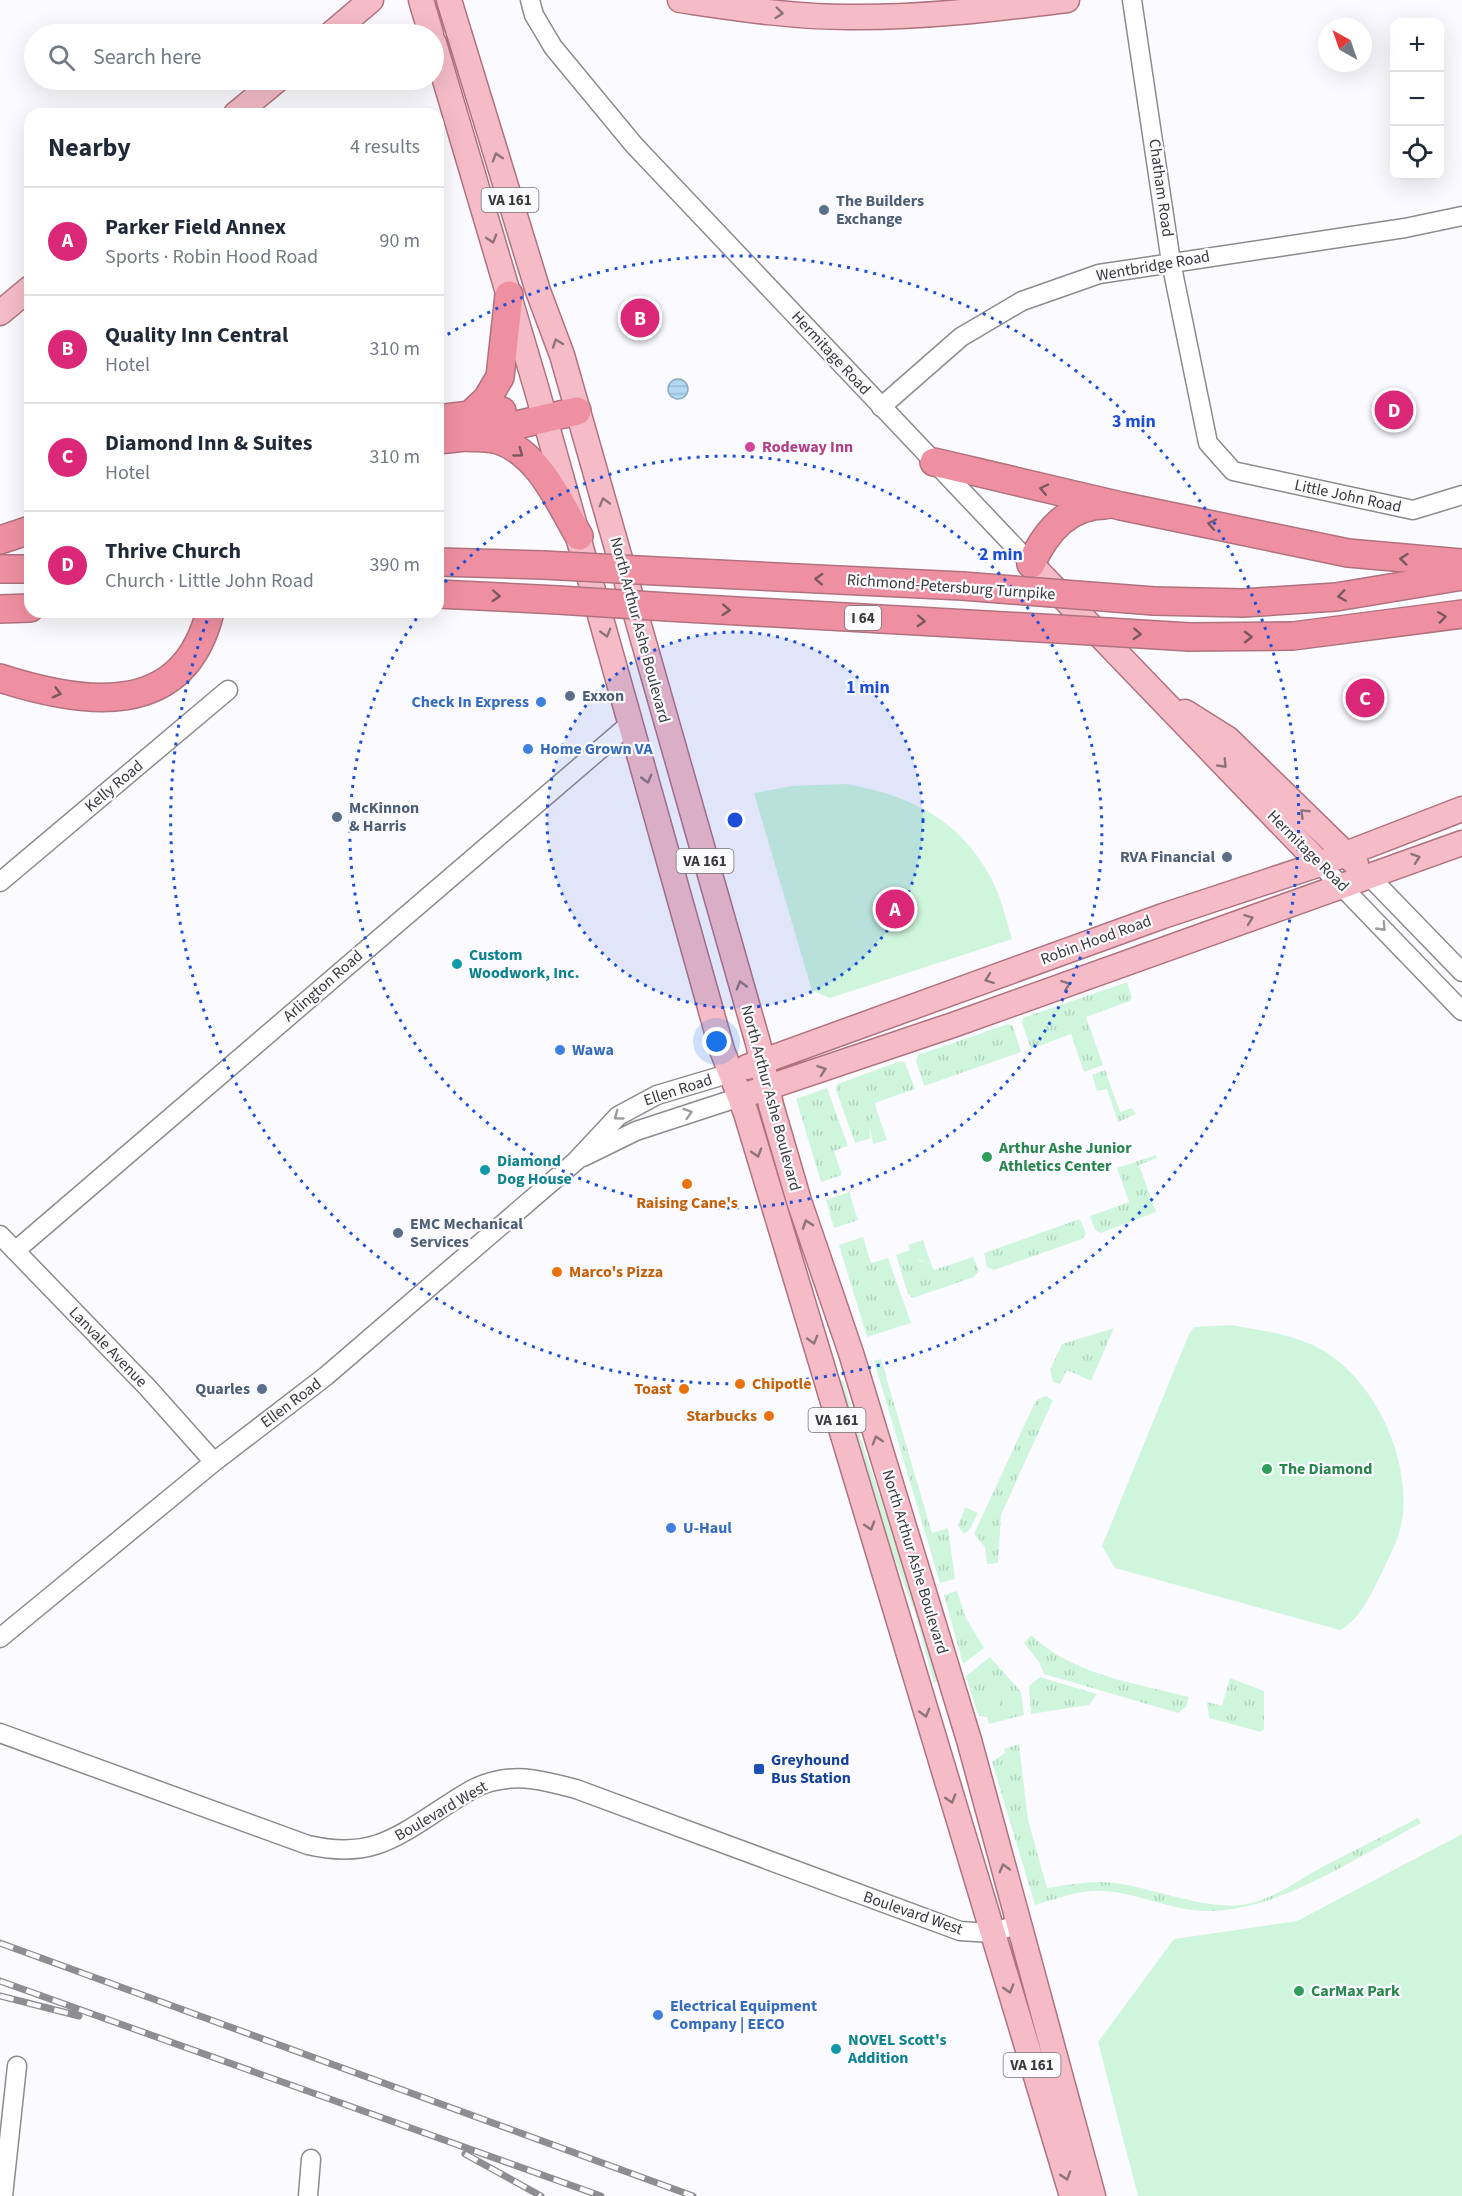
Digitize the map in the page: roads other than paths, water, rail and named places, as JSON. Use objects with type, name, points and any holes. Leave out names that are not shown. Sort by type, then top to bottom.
[{"type":"highway","points":[[466,427],[500,377],[509,295]]},
{"type":"highway","points":[[444,437],[466,427],[576,405]]},
{"type":"highway","points":[[444,421],[466,427],[519,451],[552,489],[579,536]]},
{"type":"highway","points":[[934,462],[1121,506],[1348,553],[1462,563]]},
{"type":"highway","points":[[1030,564],[1042,539],[1065,518],[1094,505],[1121,506]]},
{"type":"highway","points":[[0,540],[24,532]]},
{"type":"highway","name":"Richmond-Petersburg Turnpike","points":[[444,562],[962,586],[1154,601],[1243,603],[1336,597],[1462,576]]},
{"type":"highway","points":[[0,569],[24,569]]},
{"type":"highway","name":"I 64","points":[[444,594],[1190,637],[1293,636],[1462,614]]},
{"type":"highway","points":[[0,609],[24,608]]},
{"type":"highway","points":[[0,678],[71,697],[108,698],[145,693],[176,674],[192,657],[204,635],[208,618]]},
{"type":"main road","points":[[343,24],[371,0]]},
{"type":"main road","points":[[421,0],[428,24]]},
{"type":"main road","name":"North Arthur Ashe Boulevard","points":[[449,0],[576,405],[799,1201],[846,1337],[932,1619],[1019,1924],[1093,2196]]},
{"type":"main road","points":[[680,0],[784,14],[848,17],[939,15],[1067,0]]},
{"type":"main road","name":"North Arthur Ashe Boulevard","points":[[444,77],[632,722],[680,909],[730,1073],[740,1097],[1072,2196]]},
{"type":"main road","points":[[243,108],[265,90]]},
{"type":"main road","points":[[0,313],[24,293]]},
{"type":"main road","name":"Hermitage Road","points":[[1030,564],[1320,864]]},
{"type":"main road","name":"Hermitage Road","points":[[1152,692],[1228,739],[1368,875]]},
{"type":"main road","points":[[632,722],[642,724],[656,736],[685,826],[709,877]]},
{"type":"main road","name":"Robin Hood Road","points":[[730,1073],[1034,963],[1320,864],[1462,809]]},
{"type":"main road","name":"Robin Hood Road","points":[[740,1097],[953,1025],[1462,843]]},
{"type":"main road","points":[[953,1025],[974,1007],[1018,990],[1030,981],[1034,963]]},
{"type":"street","name":"Hermitage Road","points":[[530,0],[548,41],[606,113],[1030,564]]},
{"type":"street","name":"Chatham Road","points":[[1132,0],[1171,262],[1208,443],[1233,471]]},
{"type":"street","name":"Wentbridge Road","points":[[881,407],[961,337],[1022,301],[1099,273],[1405,228],[1462,216]]},
{"type":"street","name":"Little John Road","points":[[1233,471],[1413,510],[1462,495]]},
{"type":"street","name":"Kelly Road","points":[[0,882],[228,690]]},
{"type":"street","name":"Arlington Road","points":[[15,1251],[632,722]]},
{"type":"street","name":"Hermitage Road","points":[[1320,864],[1462,1011]]},
{"type":"street","name":"Hermitage Road","points":[[1368,875],[1462,972]]},
{"type":"street","name":"Ellen Road","points":[[0,1638],[214,1462],[326,1376],[576,1161],[607,1125],[630,1108],[657,1095],[730,1073]]},
{"type":"street","name":"Ellen Road","points":[[576,1161],[636,1131],[740,1097]]},
{"type":"street","name":"Lanvale Avenue","points":[[0,1235],[148,1388],[214,1462]]},
{"type":"street","name":"Boulevard West","points":[[0,1733],[308,1845],[341,1851],[372,1848],[397,1837],[484,1784],[520,1778],[576,1789],[960,1930],[992,1933],[1019,1924]]},
{"type":"street","points":[[3,2196],[17,2066]]},
{"type":"street","points":[[308,2196],[311,2159]]},
{"type":"water","points":[[674,379],[682,379],[688,385],[688,393],[682,399],[674,399],[668,393],[668,385]]},
{"type":"railway","points":[[0,1943],[693,2196]]},
{"type":"railway","points":[[0,1981],[601,2196]]},
{"type":"railway","points":[[0,1996],[79,2016]]},
{"type":"railway","points":[[465,2154],[541,2196]]},
{"type":"place","name":"The Builders Exchange","points":[[824,210]]},
{"type":"place","name":"Quality Inn Central","points":[[640,318]]},
{"type":"place","name":"Thrive Church","points":[[1394,410]]},
{"type":"place","name":"Rodeway Inn","points":[[750,447]]},
{"type":"place","name":"Exxon","points":[[570,696]]},
{"type":"place","name":"Diamond Inn & Suites","points":[[1365,698]]},
{"type":"place","name":"Check In Express","points":[[541,702]]},
{"type":"place","name":"Home Grown VA","points":[[528,749]]},
{"type":"place","name":"McKinnon & Harris","points":[[337,817]]},
{"type":"place","name":"RVA Financial","points":[[1227,857]]},
{"type":"place","name":"Parker Field Annex","points":[[895,909]]},
{"type":"place","name":"Custom Woodwork, Inc.","points":[[457,964]]},
{"type":"place","name":"Wawa","points":[[560,1050]]},
{"type":"place","name":"Arthur Ashe Junior Athletics Center","points":[[987,1157]]},
{"type":"place","name":"Diamond Dog House","points":[[485,1170]]},
{"type":"place","name":"Raising Cane's","points":[[687,1184]]},
{"type":"place","name":"EMC Mechanical Services","points":[[398,1233]]},
{"type":"place","name":"Marco's Pizza","points":[[557,1272]]},
{"type":"place","name":"Chipotle","points":[[740,1384]]},
{"type":"place","name":"Quarles","points":[[262,1389]]},
{"type":"place","name":"Toast","points":[[684,1389]]},
{"type":"place","name":"Starbucks","points":[[769,1416]]},
{"type":"place","name":"The Diamond","points":[[1267,1469]]},
{"type":"place","name":"U-Haul","points":[[671,1528]]},
{"type":"place","name":"Greyhound Bus Station","points":[[759,1769]]},
{"type":"place","name":"CarMax Park","points":[[1299,1991]]},
{"type":"place","name":"Electrical Equipment Company | EECO","points":[[658,2015]]},
{"type":"place","name":"NOVEL Scott's Addition","points":[[836,2049]]}]
